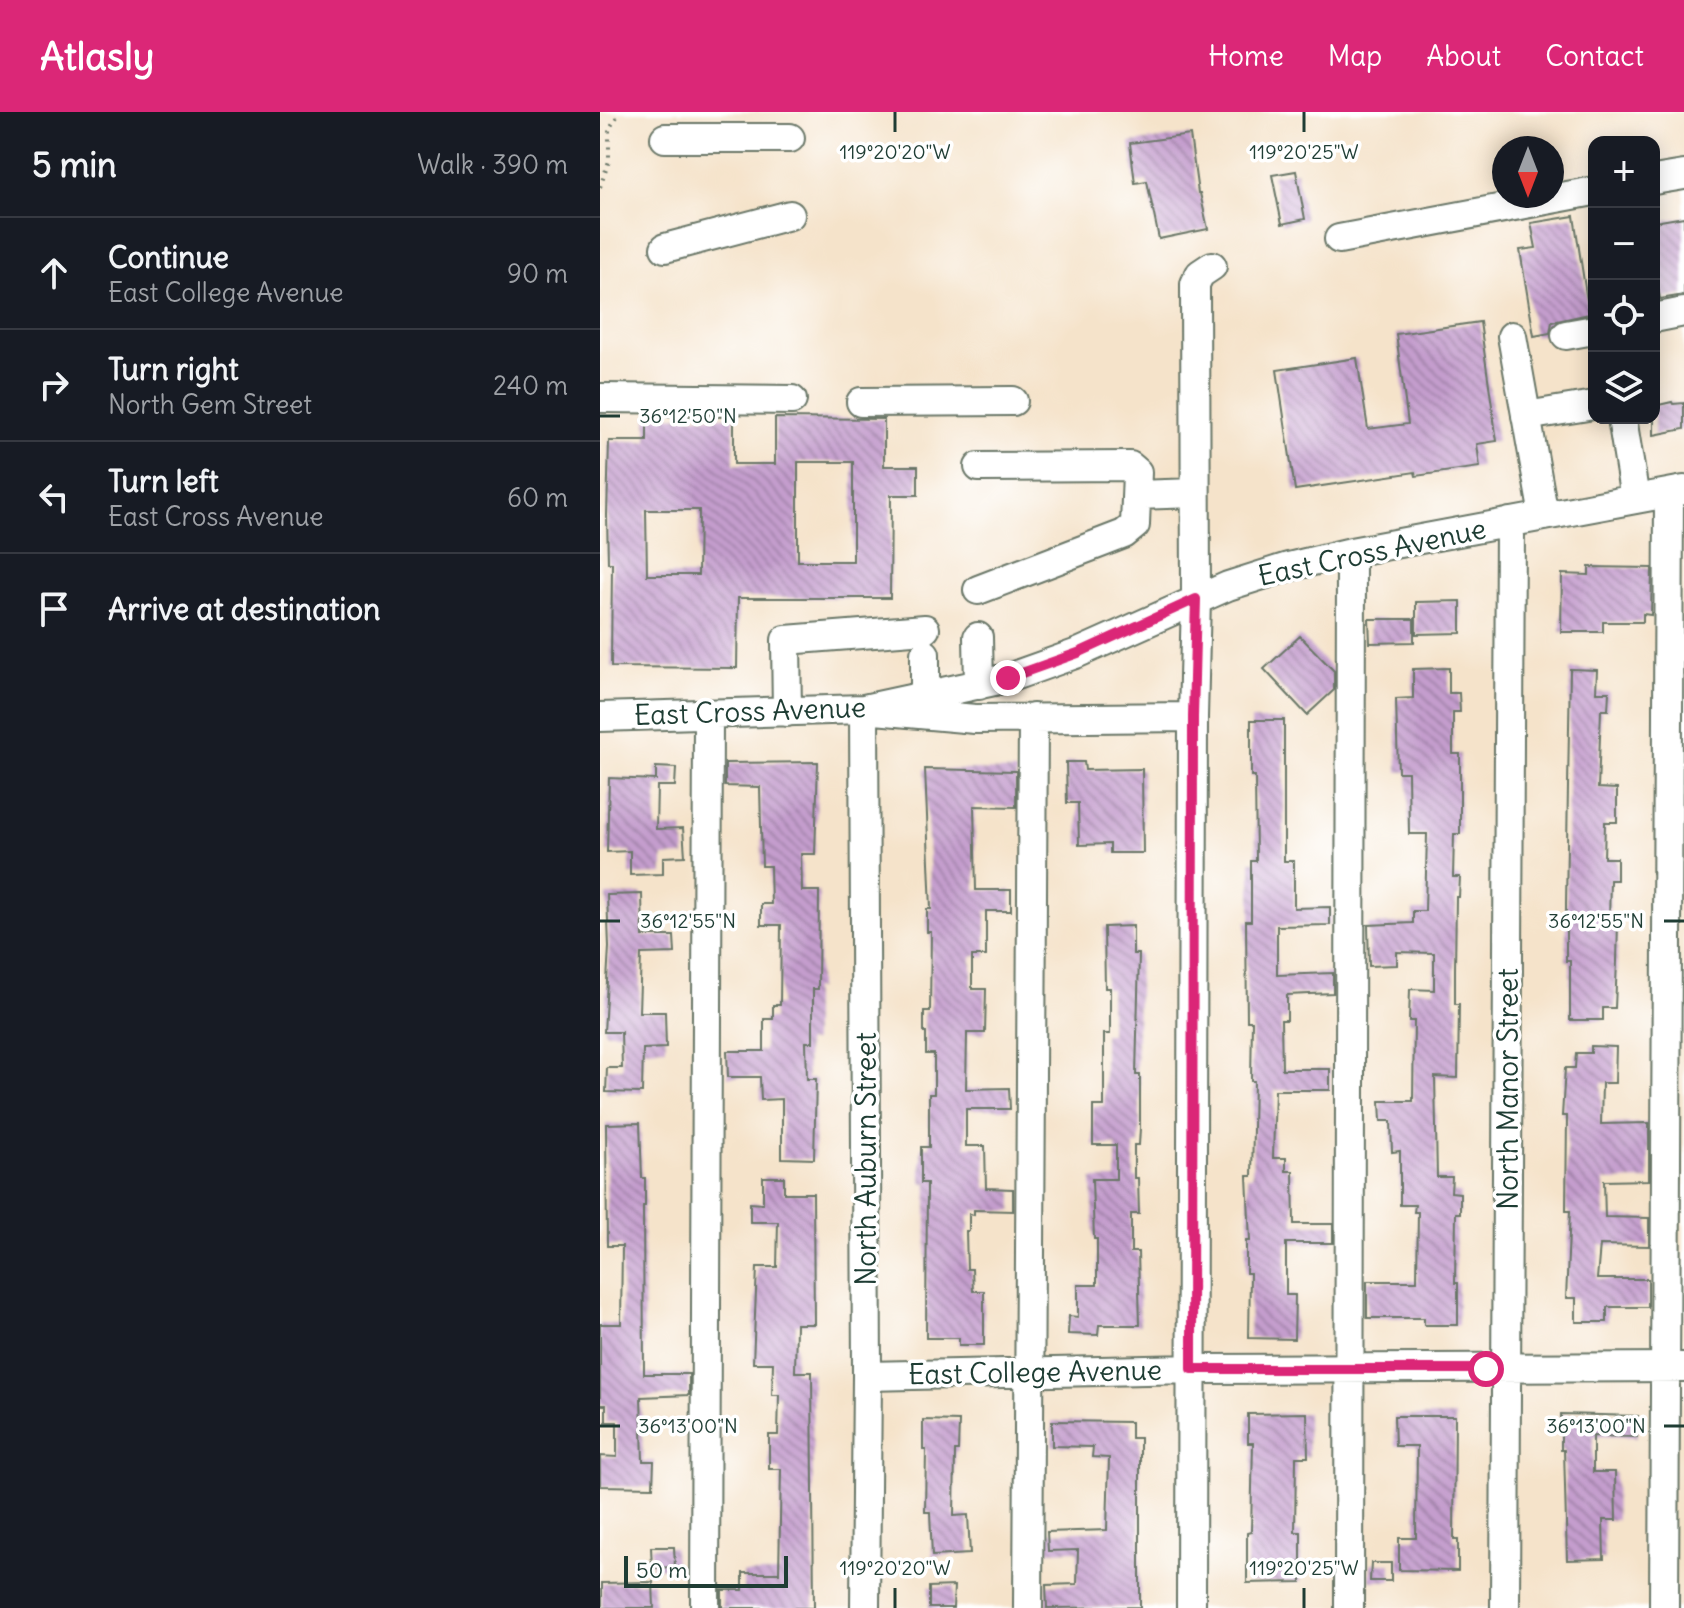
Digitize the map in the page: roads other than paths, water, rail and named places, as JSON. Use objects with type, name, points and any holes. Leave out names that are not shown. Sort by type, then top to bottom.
[{"type":"street","points":[[665,138],[790,138]]},
{"type":"street","points":[[1660,179],[1684,175]]},
{"type":"street","points":[[1339,239],[1588,192]]},
{"type":"street","points":[[665,248],[790,215]]},
{"type":"street","points":[[1191,1608],[1195,284],[1200,274],[1212,266]]},
{"type":"street","points":[[1660,317],[1684,312]]},
{"type":"street","points":[[1566,335],[1588,331]]},
{"type":"street","points":[[1512,336],[1544,516]]},
{"type":"street","points":[[600,398],[792,400]]},
{"type":"street","points":[[861,402],[1013,401]]},
{"type":"street","points":[[1526,416],[1588,406]]},
{"type":"street","points":[[1623,424],[1635,499]]},
{"type":"street","points":[[978,590],[1124,534],[1135,525],[1137,495],[1137,472],[1130,466],[979,467]]},
{"type":"street","points":[[1664,1608],[1674,1367],[1676,491]]},
{"type":"street","name":"East Cross Avenue","points":[[600,717],[864,709],[925,697],[1008,678],[1078,653],[1196,599],[1258,576],[1351,552],[1676,491]]},
{"type":"street","points":[[1137,495],[1195,493]]},
{"type":"street","name":"North Manor Street","points":[[1505,1608],[1510,522]]},
{"type":"street","points":[[1349,1608],[1351,552]]},
{"type":"street","points":[[978,637],[979,685]]},
{"type":"street","points":[[787,712],[786,640],[925,641],[925,697]]},
{"type":"street","points":[[864,709],[975,719],[1193,717]]},
{"type":"street","name":"North Auburn Street","points":[[864,709],[865,1608]]},
{"type":"street","points":[[705,1608],[708,714]]},
{"type":"street","points":[[1028,1608],[1033,718]]},
{"type":"street","name":"East College Avenue","points":[[867,1376],[1192,1369],[1674,1367]]}]
